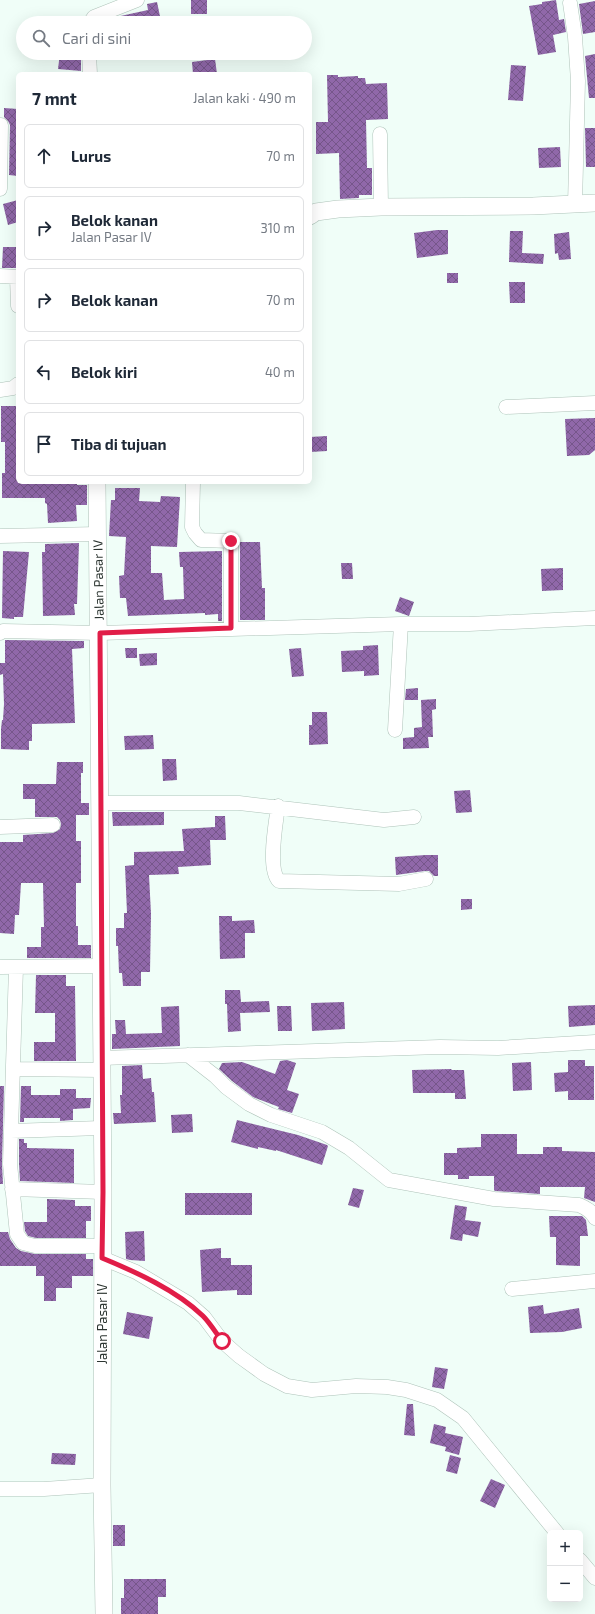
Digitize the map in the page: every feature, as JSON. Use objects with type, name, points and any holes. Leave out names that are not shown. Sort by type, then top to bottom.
[{"type":"street","points":[[97,16],[137,0]]},
{"type":"street","points":[[570,3],[575,37],[578,81],[575,205]]},
{"type":"street","points":[[89,60],[90,72]]},
{"type":"street","points":[[0,189],[1,125]]},
{"type":"street","points":[[380,134],[381,207]]},
{"type":"street","points":[[312,215],[316,212],[338,209],[381,207],[575,205],[595,203]]},
{"type":"street","points":[[0,276],[16,277]]},
{"type":"street","points":[[0,390],[13,388],[16,386]]},
{"type":"street","points":[[506,406],[595,403]]},
{"type":"street","name":"Jalan Pasar IV","points":[[97,484],[100,633],[101,1064],[103,1192],[102,1485],[104,1614]]},
{"type":"street","points":[[193,484],[192,527],[195,533],[201,540],[231,541],[231,628]]},
{"type":"street","points":[[0,536],[98,534]]},
{"type":"street","points":[[0,633],[3,631],[100,633],[231,628],[469,624],[595,618]]},
{"type":"street","points":[[395,730],[401,624]]},
{"type":"street","points":[[100,803],[239,802],[384,820],[414,817]]},
{"type":"street","points":[[278,806],[273,857],[274,872],[279,881],[399,884],[426,879]]},
{"type":"street","points":[[0,827],[53,824]]},
{"type":"street","points":[[0,967],[101,966]]},
{"type":"street","points":[[16,967],[10,1164],[17,1234],[23,1242],[35,1246],[102,1252],[188,1303],[204,1317],[222,1341],[238,1356],[264,1374],[287,1386],[312,1390],[356,1386],[387,1387],[406,1390],[437,1400],[463,1418],[555,1530]]},
{"type":"street","points":[[13,1069],[101,1064],[188,1055],[440,1047],[498,1048],[595,1042]]},
{"type":"street","points":[[188,1055],[249,1104],[270,1115],[322,1132],[349,1148],[389,1180],[494,1199],[579,1205],[594,1214],[595,1218]]},
{"type":"street","points":[[10,1131],[102,1128]]},
{"type":"street","points":[[12,1189],[103,1192]]},
{"type":"street","points":[[512,1289],[595,1281]]},
{"type":"street","points":[[0,1488],[44,1489],[102,1485]]},
{"type":"street","points":[[583,1564],[595,1578]]},
{"type":"building","points":[[191,0],[207,0],[207,14],[191,14]]},
{"type":"building","points":[[556,0],[559,20],[564,19],[566,32],[553,35],[556,52],[538,55],[529,6]]},
{"type":"building","points":[[595,1],[595,32],[583,34],[579,4]]},
{"type":"building","points":[[157,2],[160,16],[121,16],[148,10],[147,4]]},
{"type":"building","points":[[595,54],[595,98],[589,98],[585,56]]},
{"type":"building","points":[[59,60],[81,60],[81,71],[58,69]]},
{"type":"building","points":[[215,60],[217,72],[193,72],[192,62]]},
{"type":"building","points":[[511,65],[526,66],[523,101],[508,100]]},
{"type":"building","points":[[327,75],[338,75],[338,77],[358,76],[358,78],[365,78],[366,84],[387,83],[388,119],[366,120],[367,168],[372,168],[372,195],[359,195],[359,198],[340,199],[339,153],[316,154],[316,122],[328,122]]},
{"type":"building","points":[[4,108],[16,109],[16,176],[9,175],[10,125],[4,117]]},
{"type":"building","points":[[585,128],[595,128],[595,167],[586,167]]},
{"type":"building","points":[[560,147],[561,167],[539,168],[538,148]]},
{"type":"building","points":[[16,201],[16,223],[8,225],[3,204]]},
{"type":"building","points":[[448,230],[448,254],[417,258],[414,233]]},
{"type":"building","points":[[510,231],[523,231],[522,253],[544,254],[543,264],[509,262]]},
{"type":"building","points":[[569,232],[571,259],[559,260],[558,253],[555,254],[554,234]]},
{"type":"building","points":[[3,247],[16,247],[16,268],[2,268]]},
{"type":"building","points":[[447,273],[458,273],[458,283],[447,283]]},
{"type":"building","points":[[509,282],[525,282],[525,303],[510,303]]},
{"type":"building","points":[[1,406],[16,406],[16,484],[87,485],[87,505],[76,505],[77,521],[48,523],[47,504],[45,503],[45,498],[2,498],[2,473],[5,473],[5,442],[1,442]]},
{"type":"building","points":[[595,418],[595,450],[589,455],[567,456],[565,419]]},
{"type":"building","points":[[327,436],[327,451],[312,452],[312,437]]},
{"type":"building","points":[[115,488],[140,488],[139,501],[160,502],[161,496],[180,497],[177,547],[151,546],[151,573],[162,573],[164,600],[184,599],[183,567],[180,567],[179,552],[222,551],[222,621],[218,621],[218,614],[205,615],[205,613],[128,616],[126,598],[120,598],[119,576],[124,575],[126,537],[109,536],[111,500],[115,500]]},
{"type":"building","points":[[240,542],[260,542],[262,588],[265,588],[265,620],[240,620]]},
{"type":"building","points":[[79,543],[77,604],[74,604],[75,615],[43,616],[42,552],[45,552],[45,544]]},
{"type":"building","points":[[3,551],[29,552],[23,617],[14,617],[14,619],[2,618]]},
{"type":"building","points":[[341,563],[352,563],[353,579],[342,579]]},
{"type":"building","points":[[563,568],[563,590],[542,591],[541,569]]},
{"type":"building","points":[[400,597],[414,602],[409,616],[395,611]]},
{"type":"building","points":[[5,640],[84,641],[84,648],[72,649],[75,723],[32,724],[32,741],[29,741],[29,750],[1,749],[1,729],[4,704],[3,674],[0,675],[0,663],[5,663]]},
{"type":"building","points":[[378,645],[379,675],[364,676],[364,671],[342,672],[341,651],[363,650],[363,646]]},
{"type":"building","points":[[125,648],[137,648],[137,658],[126,658]]},
{"type":"building","points":[[301,648],[304,676],[292,677],[289,649]]},
{"type":"building","points":[[157,653],[157,665],[140,666],[139,654]]},
{"type":"building","points":[[418,688],[418,700],[405,700],[406,689]]},
{"type":"building","points":[[436,699],[436,709],[432,710],[433,737],[428,737],[429,748],[403,749],[403,738],[414,737],[414,728],[422,727],[421,700]]},
{"type":"building","points":[[312,712],[327,712],[328,744],[309,745],[309,725],[312,725]]},
{"type":"building","points":[[153,735],[154,749],[125,750],[124,736]]},
{"type":"building","points":[[162,759],[176,759],[177,780],[163,781]]},
{"type":"building","points":[[57,762],[83,762],[83,773],[81,773],[81,803],[89,803],[89,815],[76,815],[76,841],[81,841],[81,883],[76,883],[76,926],[78,926],[78,945],[91,945],[91,958],[27,958],[27,947],[41,947],[41,927],[44,927],[43,883],[21,883],[19,915],[15,915],[14,934],[0,933],[0,842],[23,842],[23,835],[53,833],[60,829],[60,820],[57,817],[35,817],[35,799],[23,799],[23,784],[56,784]]},
{"type":"building","points":[[470,790],[472,812],[456,813],[454,791]]},
{"type":"building","points":[[112,812],[164,812],[164,825],[113,826]]},
{"type":"building","points":[[215,816],[225,816],[226,840],[210,840],[211,865],[178,867],[179,874],[149,875],[151,914],[150,972],[141,972],[141,986],[123,986],[122,973],[119,973],[116,928],[124,928],[124,913],[127,913],[125,866],[134,865],[134,852],[184,851],[182,829],[215,827]]},
{"type":"building","points":[[438,855],[438,876],[434,876],[429,871],[396,875],[395,857]]},
{"type":"building","points":[[461,899],[472,899],[472,909],[461,910]]},
{"type":"building","points":[[219,916],[232,916],[232,921],[254,920],[255,933],[245,933],[245,958],[220,959]]},
{"type":"building","points":[[36,975],[66,975],[66,986],[75,986],[76,1061],[34,1061],[34,1042],[55,1042],[55,1013],[35,1013]]},
{"type":"building","points":[[225,990],[240,990],[241,1002],[269,1001],[270,1012],[240,1013],[241,1031],[228,1032]]},
{"type":"building","points":[[344,1002],[345,1029],[312,1031],[311,1003]]},
{"type":"building","points":[[595,1005],[595,1025],[569,1027],[568,1006]]},
{"type":"building","points":[[179,1006],[180,1046],[112,1049],[112,1034],[116,1034],[115,1020],[125,1020],[126,1034],[162,1033],[161,1007]]},
{"type":"building","points":[[277,1006],[291,1006],[292,1031],[278,1031]]},
{"type":"building","points":[[287,1060],[296,1063],[287,1090],[299,1094],[292,1113],[278,1109],[279,1107],[253,1097],[219,1069],[222,1063],[242,1062],[275,1074],[280,1061]]},
{"type":"building","points":[[568,1060],[585,1060],[585,1066],[594,1066],[594,1100],[568,1100],[568,1091],[555,1092],[554,1073],[568,1072]]},
{"type":"building","points":[[531,1062],[532,1090],[513,1091],[512,1063]]},
{"type":"building","points":[[142,1065],[143,1079],[151,1078],[152,1092],[154,1092],[156,1122],[114,1124],[113,1113],[121,1113],[120,1095],[122,1095],[122,1066]]},
{"type":"building","points":[[412,1070],[464,1070],[466,1099],[455,1099],[455,1093],[413,1093]]},
{"type":"building","points":[[0,1086],[4,1086],[2,1164],[3,1184],[0,1184]]},
{"type":"building","points":[[21,1086],[31,1086],[31,1095],[60,1095],[60,1089],[76,1089],[76,1098],[91,1098],[90,1108],[73,1109],[73,1120],[60,1121],[60,1118],[24,1118],[24,1122],[20,1122]]},
{"type":"building","points":[[192,1114],[193,1132],[172,1133],[171,1115]]},
{"type":"building","points":[[237,1120],[298,1135],[327,1145],[328,1146],[322,1165],[276,1150],[258,1147],[258,1149],[231,1142]]},
{"type":"building","points":[[481,1134],[517,1134],[517,1154],[543,1154],[543,1147],[562,1147],[562,1151],[595,1152],[595,1202],[584,1198],[585,1187],[540,1187],[540,1194],[495,1191],[494,1176],[469,1176],[469,1179],[458,1179],[458,1175],[444,1175],[444,1153],[457,1153],[457,1148],[481,1147]]},
{"type":"building","points":[[19,1139],[24,1139],[24,1143],[27,1143],[27,1148],[74,1149],[74,1183],[20,1181]]},
{"type":"building","points":[[353,1188],[364,1190],[359,1208],[348,1205]]},
{"type":"building","points":[[185,1193],[252,1193],[252,1215],[185,1215]]},
{"type":"building","points":[[47,1199],[75,1200],[75,1206],[91,1206],[91,1221],[86,1221],[86,1238],[36,1238],[28,1236],[25,1231],[24,1222],[47,1222]]},
{"type":"building","points":[[455,1205],[467,1207],[465,1220],[481,1222],[478,1237],[463,1234],[462,1241],[450,1239]]},
{"type":"building","points":[[549,1216],[582,1216],[586,1220],[588,1236],[580,1236],[580,1266],[556,1265],[556,1237],[550,1237]]},
{"type":"building","points":[[144,1231],[145,1261],[126,1259],[125,1232]]},
{"type":"building","points":[[0,1232],[8,1232],[10,1239],[16,1248],[21,1251],[35,1254],[86,1254],[86,1259],[93,1259],[93,1276],[72,1276],[72,1288],[56,1288],[56,1301],[44,1301],[44,1276],[36,1276],[36,1266],[0,1266]]},
{"type":"building","points":[[221,1248],[221,1258],[231,1258],[231,1265],[252,1265],[252,1295],[237,1295],[237,1290],[202,1292],[200,1250]]},
{"type":"building","points":[[543,1305],[544,1314],[579,1308],[582,1328],[562,1332],[530,1333],[528,1307]]},
{"type":"building","points":[[127,1312],[153,1317],[149,1339],[123,1334]]},
{"type":"building","points":[[435,1367],[448,1369],[444,1389],[432,1387]]},
{"type":"building","points":[[407,1404],[413,1404],[415,1436],[404,1435]]},
{"type":"building","points":[[434,1424],[446,1427],[445,1433],[463,1437],[459,1455],[445,1451],[446,1447],[430,1443]]},
{"type":"building","points":[[52,1453],[76,1454],[75,1465],[51,1464]]},
{"type":"building","points":[[450,1455],[461,1458],[457,1474],[446,1471]]},
{"type":"building","points":[[491,1479],[505,1485],[495,1508],[480,1501]]},
{"type":"building","points":[[113,1525],[125,1525],[125,1546],[113,1546]]},
{"type":"building","points":[[124,1579],[166,1579],[166,1597],[158,1597],[158,1614],[121,1614],[121,1598],[124,1598]]},
{"type":"route","points":[[222,1341],[204,1317],[188,1303],[136,1272],[102,1258],[103,1192],[100,633],[165,632],[231,628],[231,541]]}]
